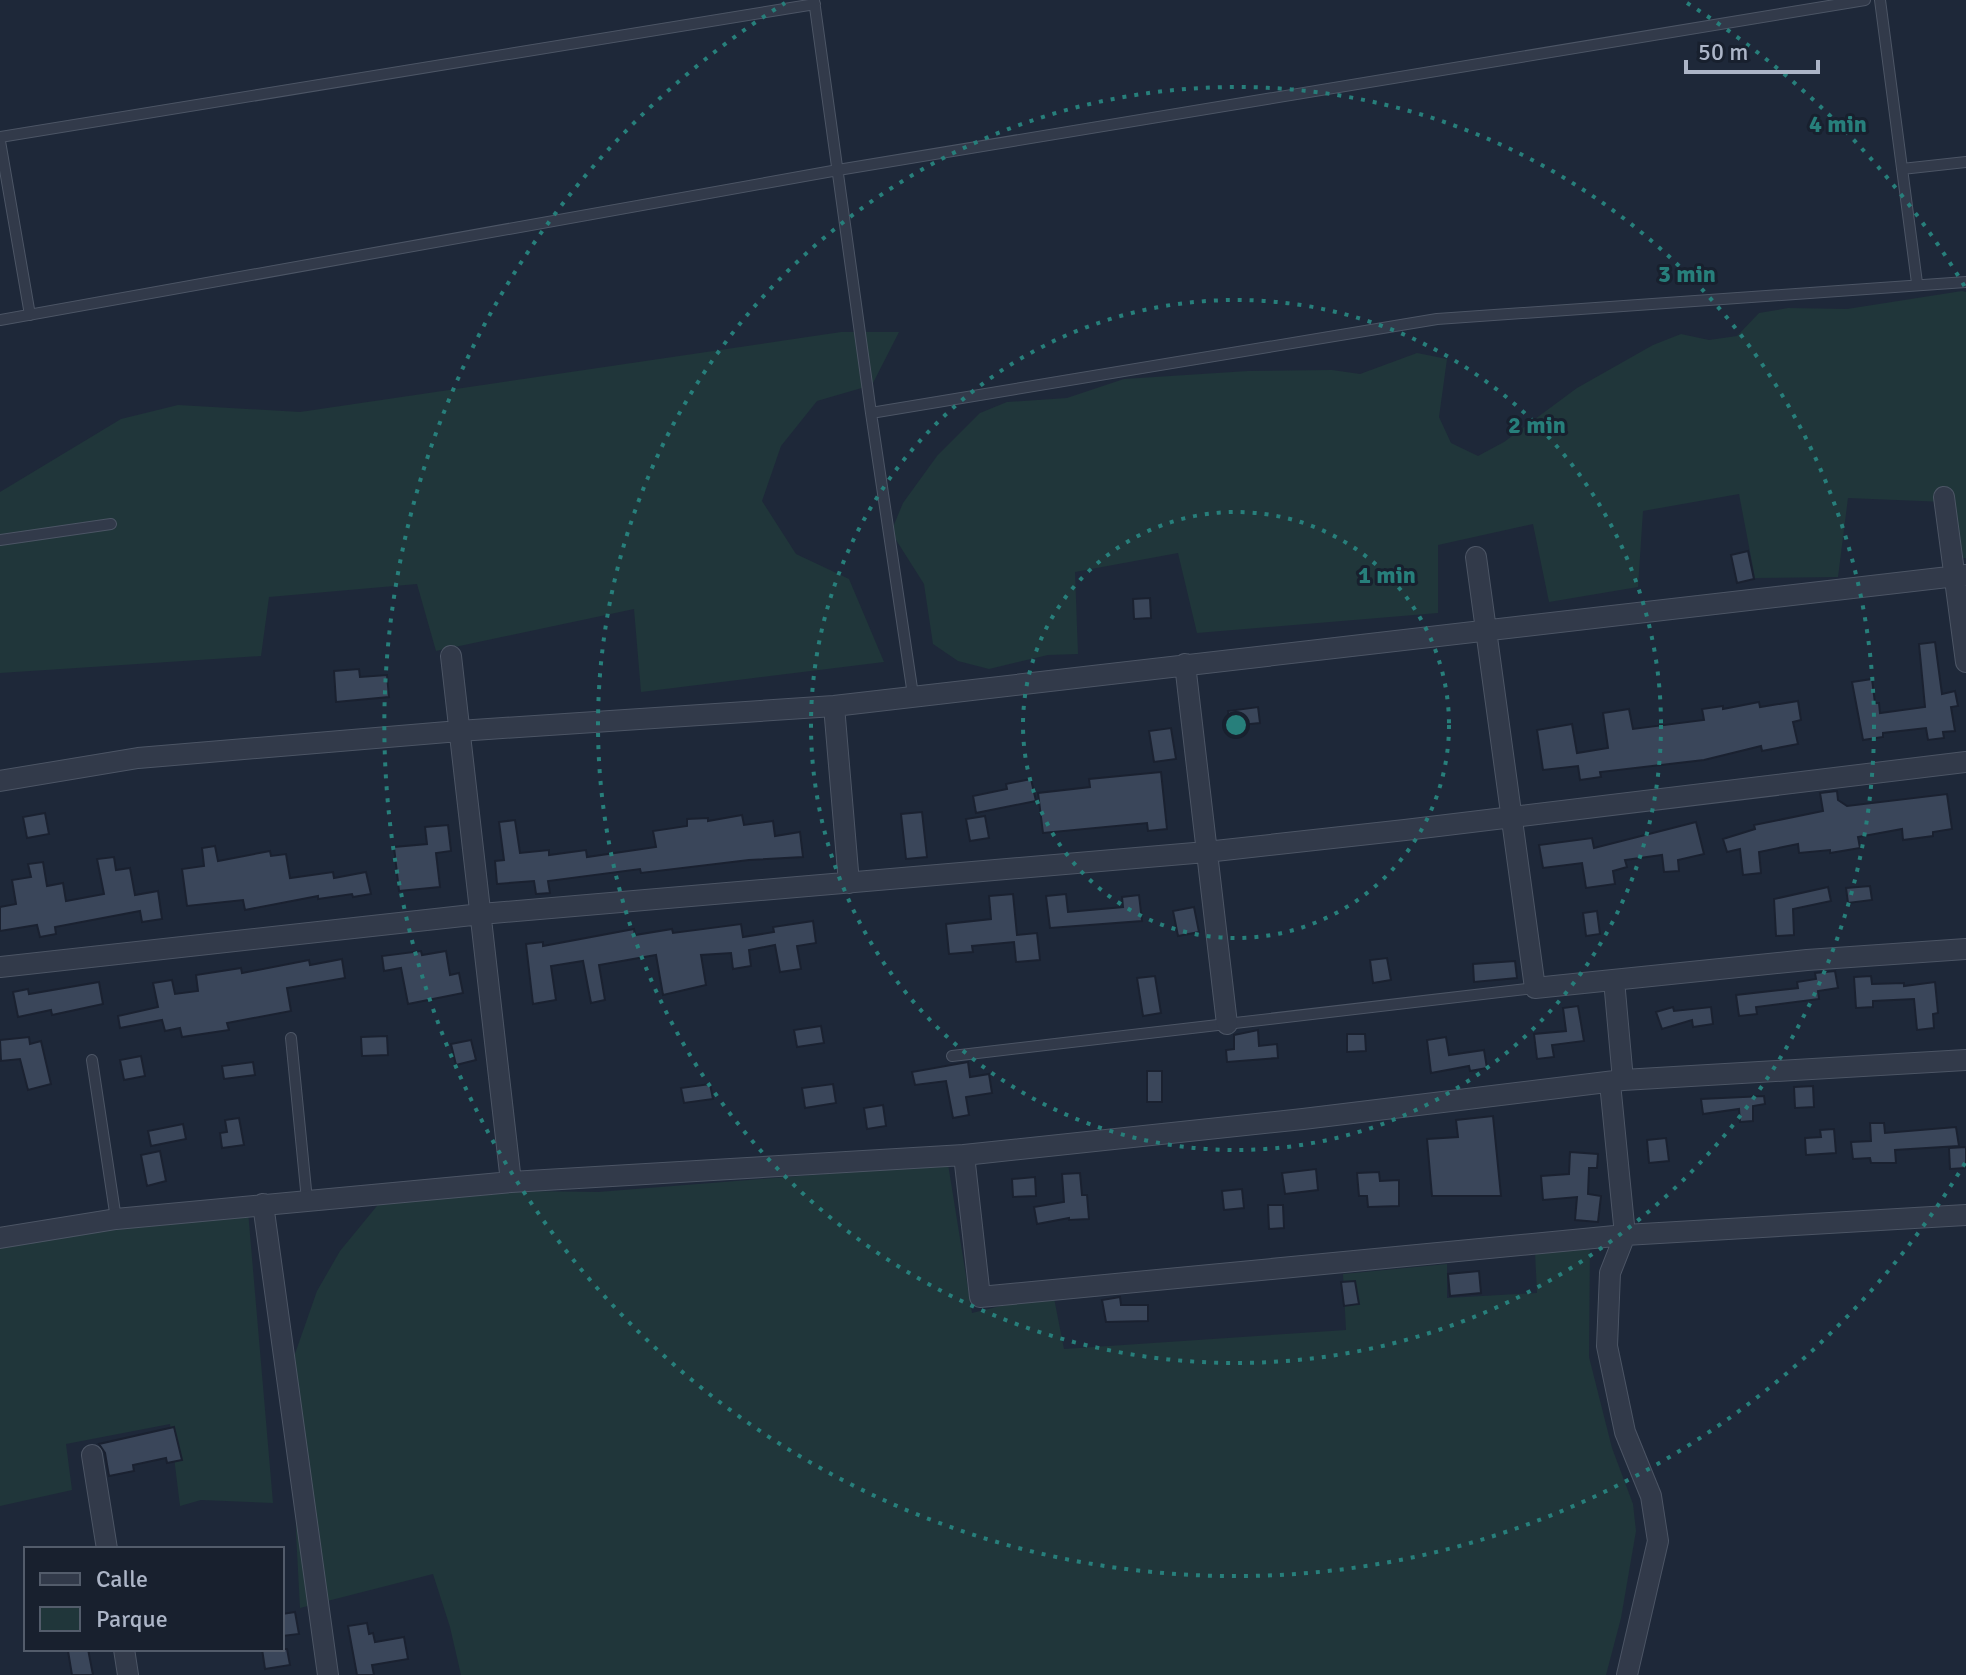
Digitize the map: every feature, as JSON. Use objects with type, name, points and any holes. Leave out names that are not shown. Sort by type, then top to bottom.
[{"type":"street","points":[[1944,497],[1960,575],[1966,662]]},
{"type":"street","points":[[1476,557],[1535,988],[1807,960],[1966,949]]},
{"type":"street","points":[[0,781],[138,758],[459,731],[834,706],[1960,575]]},
{"type":"street","points":[[451,656],[511,1182]]},
{"type":"street","points":[[1185,664],[1227,1024]]},
{"type":"street","points":[[834,706],[849,883]]},
{"type":"street","points":[[0,967],[481,914],[1206,852],[1966,762]]},
{"type":"street","points":[[1614,980],[1625,1235],[1610,1273],[1607,1346],[1625,1432],[1651,1496],[1658,1541],[1627,1675]]},
{"type":"street","points":[[0,1238],[116,1219],[307,1200],[511,1182],[964,1155],[1616,1082],[1966,1060]]},
{"type":"street","points":[[964,1155],[980,1297],[1625,1235],[1966,1215]]},
{"type":"street","points":[[263,1204],[328,1675]]},
{"type":"street","points":[[92,1455],[107,1547]]},
{"type":"street","points":[[124,1651],[128,1675]]},
{"type":"lane","points":[[0,320],[838,170],[1865,0]]},
{"type":"lane","points":[[1880,0],[1917,283]]},
{"type":"lane","points":[[30,315],[0,139],[815,2],[913,695]]},
{"type":"lane","points":[[1902,169],[1966,162]]},
{"type":"lane","points":[[871,413],[1437,319],[1917,283],[1966,282]]},
{"type":"lane","points":[[0,540],[111,524]]},
{"type":"lane","points":[[952,1056],[1535,988]]},
{"type":"lane","points":[[291,1038],[307,1200]]},
{"type":"lane","points":[[92,1060],[116,1219]]},
{"type":"green space","points":[[1966,292],[1966,558],[1958,558],[1945,502],[1848,498],[1838,577],[1755,578],[1739,494],[1643,511],[1638,587],[1549,602],[1533,524],[1438,545],[1438,613],[1197,633],[1178,553],[1075,572],[1078,654],[1048,655],[989,669],[958,661],[933,644],[924,584],[891,532],[903,503],[937,456],[980,413],[1007,402],[1067,398],[1124,379],[1248,371],[1332,370],[1360,374],[1417,353],[1447,359],[1439,417],[1451,443],[1478,456],[1504,442],[1577,388],[1653,345],[1681,334],[1709,340],[1737,336],[1759,313],[1788,308],[1847,309]]},
{"type":"green space","points":[[841,332],[899,332],[872,385],[817,401],[781,446],[762,501],[796,554],[849,579],[884,662],[641,692],[634,609],[436,651],[417,584],[269,597],[261,656],[0,673],[0,492],[121,419],[178,405],[300,412]]},
{"type":"green space","points":[[948,1164],[972,1313],[1053,1293],[1064,1349],[1346,1330],[1343,1274],[1447,1264],[1447,1298],[1537,1293],[1535,1252],[1590,1240],[1589,1357],[1612,1448],[1633,1504],[1636,1531],[1621,1618],[1606,1675],[461,1675],[433,1574],[300,1608],[297,1470],[289,1371],[317,1291],[340,1251],[381,1201],[526,1191],[598,1192]]},
{"type":"green space","points":[[248,1211],[273,1503],[201,1500],[180,1506],[170,1424],[66,1444],[72,1490],[0,1506],[0,1245]]},
{"type":"building","points":[[1748,551],[1754,579],[1737,583],[1731,555]]},
{"type":"building","points":[[1150,598],[1151,618],[1134,619],[1133,599]]},
{"type":"building","points":[[1935,642],[1942,694],[1955,691],[1958,706],[1951,707],[1955,731],[1943,732],[1944,738],[1928,740],[1926,728],[1883,733],[1883,737],[1863,740],[1852,682],[1872,679],[1875,703],[1879,703],[1880,713],[1925,707],[1919,644]]},
{"type":"building","points":[[359,669],[360,677],[387,675],[389,697],[336,702],[334,671]]},
{"type":"building","points":[[1798,701],[1801,720],[1793,722],[1798,744],[1762,751],[1761,746],[1704,760],[1600,772],[1601,777],[1580,780],[1578,766],[1543,770],[1537,730],[1572,724],[1577,753],[1608,748],[1603,713],[1629,709],[1633,729],[1704,720],[1702,709],[1723,706],[1723,709],[1759,702],[1760,707]]},
{"type":"building","points":[[1258,707],[1260,723],[1230,726],[1228,711]]},
{"type":"building","points":[[1171,728],[1176,759],[1154,762],[1149,731]]},
{"type":"building","points":[[1161,772],[1167,829],[1148,831],[1147,823],[1043,833],[1038,793],[1090,787],[1089,779]]},
{"type":"building","points":[[1031,779],[1036,801],[976,813],[973,796],[1007,789],[1006,784]]},
{"type":"building","points":[[1837,791],[1838,800],[1847,806],[1947,794],[1952,829],[1933,832],[1933,836],[1903,840],[1902,829],[1858,837],[1860,848],[1830,853],[1830,850],[1799,853],[1798,844],[1759,852],[1761,873],[1743,875],[1740,849],[1727,852],[1723,839],[1755,829],[1754,825],[1823,811],[1820,793]]},
{"type":"building","points":[[922,812],[927,857],[906,859],[901,814]]},
{"type":"building","points":[[45,813],[49,834],[27,838],[23,817]]},
{"type":"building","points":[[742,815],[744,825],[773,821],[775,836],[800,832],[803,857],[641,873],[640,869],[548,881],[550,893],[536,894],[534,881],[497,884],[495,861],[504,860],[499,822],[515,820],[520,853],[549,850],[549,855],[586,850],[587,857],[656,847],[653,831],[687,826],[687,819],[708,818],[708,821]]},
{"type":"building","points":[[985,816],[989,838],[970,841],[966,819]]},
{"type":"building","points":[[1696,822],[1704,854],[1678,860],[1679,871],[1664,872],[1662,855],[1625,860],[1627,867],[1613,871],[1615,884],[1586,888],[1582,863],[1543,868],[1539,845],[1592,838],[1594,848]]},
{"type":"building","points":[[448,825],[451,851],[436,853],[440,887],[399,891],[394,847],[427,844],[425,827]]},
{"type":"building","points":[[215,846],[218,861],[270,851],[271,856],[286,854],[290,878],[333,872],[334,878],[366,872],[371,894],[318,899],[318,896],[245,910],[243,900],[187,906],[182,869],[204,866],[202,848]]},
{"type":"building","points":[[114,857],[116,870],[130,868],[135,895],[158,891],[162,919],[142,922],[140,911],[55,927],[56,934],[40,937],[37,925],[0,931],[0,907],[16,904],[12,880],[31,877],[28,864],[43,862],[47,886],[63,883],[66,901],[104,894],[97,859]]},
{"type":"building","points":[[1870,886],[1872,900],[1848,903],[1846,888]]},
{"type":"building","points":[[1828,887],[1831,901],[1793,909],[1794,935],[1776,936],[1774,899]]},
{"type":"building","points":[[1013,894],[1017,935],[1037,933],[1040,960],[1016,962],[1014,942],[972,946],[973,952],[949,954],[946,924],[991,919],[989,896]]},
{"type":"building","points":[[1066,894],[1068,912],[1123,907],[1122,897],[1139,895],[1142,921],[1050,928],[1046,896]]},
{"type":"building","points":[[1194,907],[1199,932],[1178,936],[1173,911]]},
{"type":"building","points":[[1597,911],[1600,934],[1586,936],[1583,913]]},
{"type":"building","points":[[813,921],[816,943],[797,946],[801,969],[780,972],[775,945],[749,950],[751,966],[733,969],[731,953],[701,955],[706,985],[663,995],[656,955],[599,965],[605,1000],[591,1003],[583,961],[551,966],[556,1000],[533,1004],[526,944],[543,942],[543,946],[634,929],[635,935],[741,924],[743,937],[774,932],[773,927]]},
{"type":"building","points":[[421,951],[422,955],[446,951],[450,975],[459,973],[463,993],[408,1004],[401,968],[384,971],[382,956]]},
{"type":"building","points":[[1387,958],[1391,980],[1373,983],[1370,960]]},
{"type":"building","points":[[342,959],[345,978],[287,988],[291,1011],[227,1023],[229,1030],[182,1037],[180,1028],[165,1031],[162,1020],[120,1028],[118,1016],[158,1007],[153,983],[172,980],[175,994],[198,991],[196,975],[241,968],[242,973],[309,960],[310,965]]},
{"type":"building","points":[[1515,961],[1517,978],[1474,982],[1473,964]]},
{"type":"building","points":[[1835,971],[1838,988],[1818,991],[1819,999],[1756,1007],[1757,1014],[1739,1016],[1736,995],[1798,988],[1797,982],[1816,979],[1815,973]]},
{"type":"building","points":[[1155,976],[1161,1013],[1143,1016],[1137,978]]},
{"type":"building","points":[[1871,976],[1872,984],[1904,983],[1904,986],[1935,982],[1938,1013],[1933,1014],[1934,1028],[1917,1030],[1914,999],[1873,1001],[1873,1007],[1856,1008],[1854,977]]},
{"type":"building","points":[[99,982],[103,1004],[52,1015],[51,1010],[18,1017],[13,992],[28,989],[29,994]]},
{"type":"building","points":[[1578,1006],[1584,1041],[1552,1045],[1554,1057],[1537,1059],[1534,1034],[1566,1031],[1563,1008]]},
{"type":"building","points":[[1673,1007],[1674,1011],[1711,1007],[1713,1024],[1693,1027],[1692,1020],[1662,1029],[1656,1012]]},
{"type":"building","points":[[821,1026],[824,1043],[797,1047],[794,1030]]},
{"type":"building","points":[[1258,1030],[1259,1046],[1277,1044],[1278,1058],[1227,1062],[1226,1050],[1234,1049],[1234,1035]]},
{"type":"building","points":[[1347,1034],[1365,1034],[1366,1051],[1347,1052]]},
{"type":"building","points":[[387,1036],[388,1055],[362,1056],[361,1037]]},
{"type":"building","points":[[29,1037],[30,1044],[41,1041],[51,1084],[28,1090],[20,1059],[1,1061],[0,1040]]},
{"type":"building","points":[[1446,1037],[1449,1055],[1484,1050],[1487,1068],[1470,1071],[1469,1066],[1431,1073],[1427,1040]]},
{"type":"building","points":[[471,1040],[476,1060],[456,1065],[451,1044]]},
{"type":"building","points":[[141,1056],[145,1076],[124,1080],[120,1060]]},
{"type":"building","points":[[253,1062],[255,1075],[224,1079],[222,1066]]},
{"type":"building","points":[[968,1062],[970,1077],[989,1074],[992,1093],[966,1097],[969,1115],[953,1118],[946,1081],[915,1085],[912,1072]]},
{"type":"building","points":[[1147,1071],[1162,1071],[1162,1102],[1147,1102]]},
{"type":"building","points":[[710,1084],[713,1099],[684,1103],[681,1088]]},
{"type":"building","points":[[833,1084],[836,1103],[805,1108],[802,1088]]},
{"type":"building","points":[[1813,1086],[1814,1107],[1795,1108],[1794,1087]]},
{"type":"building","points":[[1764,1096],[1765,1104],[1753,1106],[1753,1121],[1740,1122],[1739,1109],[1703,1114],[1701,1099]]},
{"type":"building","points":[[883,1105],[886,1126],[867,1129],[864,1108]]},
{"type":"building","points":[[1493,1116],[1501,1196],[1432,1196],[1427,1139],[1458,1137],[1456,1120]]},
{"type":"building","points":[[239,1118],[244,1145],[222,1148],[220,1133],[227,1132],[225,1120]]},
{"type":"building","points":[[1870,1123],[1884,1123],[1885,1133],[1956,1127],[1959,1146],[1895,1150],[1896,1163],[1871,1163],[1870,1158],[1853,1159],[1851,1142],[1871,1141]]},
{"type":"building","points":[[183,1124],[186,1139],[151,1146],[148,1131]]},
{"type":"building","points":[[1834,1129],[1836,1153],[1806,1155],[1805,1138],[1821,1137],[1820,1130]]},
{"type":"building","points":[[1666,1138],[1669,1161],[1649,1163],[1647,1140]]},
{"type":"building","points":[[1966,1147],[1966,1168],[1950,1169],[1949,1148]]},
{"type":"building","points":[[160,1151],[166,1181],[147,1186],[141,1155]]},
{"type":"building","points":[[1570,1152],[1598,1154],[1597,1168],[1589,1168],[1588,1194],[1601,1196],[1598,1222],[1575,1220],[1577,1197],[1543,1200],[1541,1176],[1569,1174]]},
{"type":"building","points":[[1316,1169],[1318,1190],[1285,1194],[1282,1173]]},
{"type":"building","points":[[1379,1172],[1380,1181],[1399,1180],[1399,1206],[1368,1207],[1367,1196],[1359,1196],[1357,1173]]},
{"type":"building","points":[[1080,1173],[1082,1195],[1087,1195],[1089,1219],[1069,1218],[1037,1224],[1034,1207],[1064,1202],[1062,1174]]},
{"type":"building","points":[[1035,1177],[1036,1196],[1013,1197],[1012,1179]]},
{"type":"building","points":[[1242,1189],[1244,1208],[1224,1210],[1222,1191]]},
{"type":"building","points":[[1268,1205],[1283,1205],[1284,1228],[1269,1229]]},
{"type":"building","points":[[1479,1271],[1481,1293],[1450,1296],[1448,1274]]},
{"type":"building","points":[[1355,1281],[1359,1304],[1344,1306],[1341,1282]]},
{"type":"building","points":[[1120,1297],[1121,1305],[1148,1305],[1148,1321],[1106,1322],[1102,1300]]},
{"type":"building","points":[[174,1427],[182,1460],[167,1463],[166,1458],[133,1465],[134,1471],[109,1476],[105,1453],[99,1444]]},
{"type":"building","points":[[295,1612],[299,1634],[284,1636],[284,1614]]},
{"type":"building","points":[[367,1623],[369,1634],[373,1633],[375,1642],[404,1637],[408,1659],[372,1665],[374,1675],[357,1675],[348,1626]]},
{"type":"building","points":[[287,1649],[290,1665],[265,1669],[262,1651]]},
{"type":"building","points":[[68,1651],[88,1651],[93,1675],[72,1675]]}]
